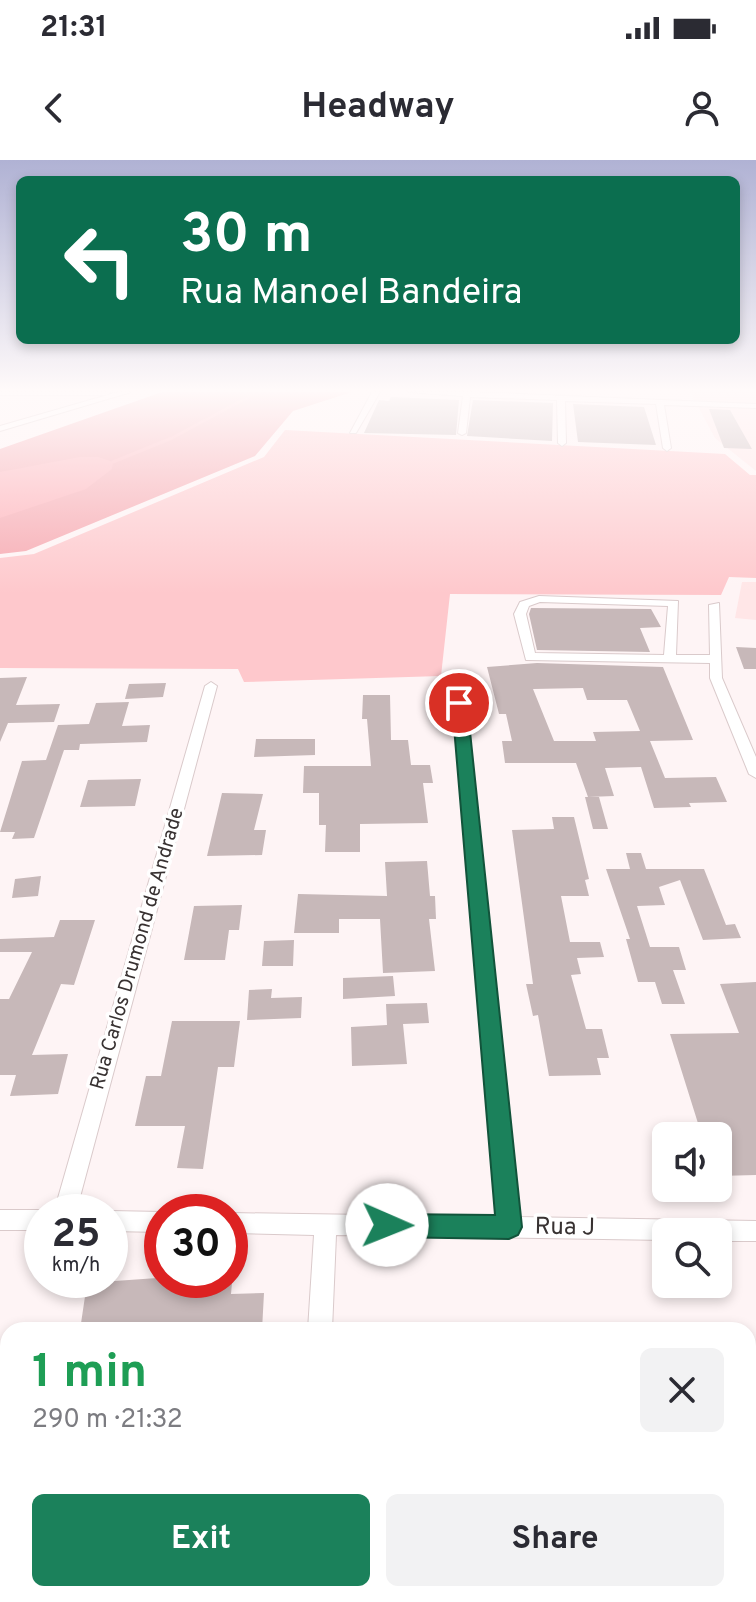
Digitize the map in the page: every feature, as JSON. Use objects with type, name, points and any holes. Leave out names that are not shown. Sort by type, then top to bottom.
[{"type":"street","points":[[670,659],[674,603],[539,599],[524,604],[520,614],[530,657],[670,659],[715,659]]},
{"type":"street","points":[[715,605],[716,678],[756,774]]},
{"type":"street","name":"Rua Carlos Drumond de Andrade","points":[[70,1194],[211,686]]},
{"type":"street","points":[[459,703],[509,1227]]},
{"type":"street","points":[[0,1220],[24,1220]]},
{"type":"street","name":"Rua J","points":[[248,1223],[756,1231]]},
{"type":"street","points":[[320,1322],[326,1225]]},
{"type":"shaded area","points":[[0,459],[247,459],[26,551],[0,554]]},
{"type":"shaded area","points":[[68,459],[113,462],[112,469],[86,489],[0,518],[0,472]]},
{"type":"shaded area","points":[[259,459],[731,459],[750,475],[756,475],[756,578],[729,577],[721,595],[450,594],[441,676],[244,682],[238,669],[0,668],[0,558],[34,554]]},
{"type":"shaded area","points":[[741,459],[756,459],[756,471]]},
{"type":"shaded area","points":[[742,582],[756,582],[756,620],[735,618]]},
{"type":"building","points":[[531,608],[651,609],[661,627],[640,628],[650,652],[537,650],[529,614]]},
{"type":"building","points":[[736,647],[756,648],[756,669],[744,669]]},
{"type":"building","points":[[537,663],[663,667],[693,740],[650,741],[665,778],[716,777],[727,802],[654,808],[641,767],[605,768],[614,796],[588,797],[576,763],[505,763],[502,741],[512,741],[506,714],[499,714],[487,667]],"holes":[[[583,688],[587,700],[627,700],[640,731],[593,732],[596,741],[554,741],[533,689]]]},
{"type":"building","points":[[27,677],[16,705],[60,704],[54,722],[8,723],[0,742],[0,678]]},
{"type":"building","points":[[166,683],[163,697],[125,699],[129,684]]},
{"type":"building","points":[[363,695],[390,695],[391,740],[408,740],[411,765],[430,765],[433,783],[423,783],[428,823],[360,824],[360,852],[325,852],[326,825],[319,825],[319,793],[303,793],[304,766],[371,766],[367,719],[362,719]]},
{"type":"building","points":[[129,702],[122,726],[150,725],[147,742],[80,744],[79,750],[64,750],[34,838],[12,839],[15,832],[0,832],[22,761],[46,760],[58,725],[89,724],[96,703]]},
{"type":"building","points":[[256,739],[315,739],[315,755],[254,757]]},
{"type":"building","points":[[141,779],[135,806],[80,807],[88,780]]},
{"type":"building","points":[[222,793],[263,794],[254,830],[266,830],[262,855],[207,856]]},
{"type":"building","points":[[585,797],[599,797],[608,829],[593,829]]},
{"type":"building","points":[[552,817],[574,817],[589,879],[585,880],[589,896],[561,896],[570,942],[600,942],[604,957],[577,958],[581,974],[571,975],[586,1029],[602,1029],[609,1058],[597,1058],[601,1075],[549,1076],[538,1015],[533,1016],[526,984],[533,984],[512,830],[554,829]]},
{"type":"building","points":[[626,853],[641,853],[646,869],[704,869],[726,925],[735,924],[741,938],[703,940],[680,880],[659,887],[665,905],[637,906],[650,947],[679,947],[686,970],[673,970],[685,1004],[662,1004],[655,982],[638,982],[626,939],[630,939],[606,869],[630,869]]},
{"type":"building","points":[[427,861],[430,896],[435,896],[436,919],[429,919],[435,971],[383,973],[380,919],[339,919],[339,933],[294,933],[298,894],[387,896],[385,862]]},
{"type":"building","points":[[41,876],[38,896],[12,898],[15,879]]},
{"type":"building","points":[[242,905],[239,930],[229,930],[225,960],[184,960],[194,906]]},
{"type":"building","points":[[60,920],[95,920],[74,985],[61,984],[32,1055],[68,1054],[58,1094],[10,1096],[16,1075],[0,1075],[0,999],[9,999],[32,952],[0,952],[0,939],[54,937]]},
{"type":"building","points":[[294,940],[293,966],[262,966],[264,941]]},
{"type":"building","points":[[393,976],[395,996],[343,999],[343,978]]},
{"type":"building","points":[[756,982],[756,1175],[732,1176],[732,1122],[698,1122],[670,1034],[739,1033],[720,984]]},
{"type":"building","points":[[272,989],[271,998],[302,997],[301,1018],[247,1020],[249,990]]},
{"type":"building","points":[[427,1003],[429,1023],[403,1024],[407,1064],[352,1066],[351,1027],[387,1025],[386,1004]]},
{"type":"building","points":[[172,1021],[240,1021],[234,1067],[218,1067],[203,1169],[177,1168],[185,1126],[135,1126],[146,1076],[161,1076]]},
{"type":"building","points":[[144,1279],[144,1298],[248,1298],[248,1293],[264,1293],[262,1322],[81,1322],[85,1298],[128,1298],[128,1280]]},
{"type":"waterway","points":[[113,462],[120,459]]},
{"type":"route","points":[[387,1225],[509,1227],[459,703]]}]
